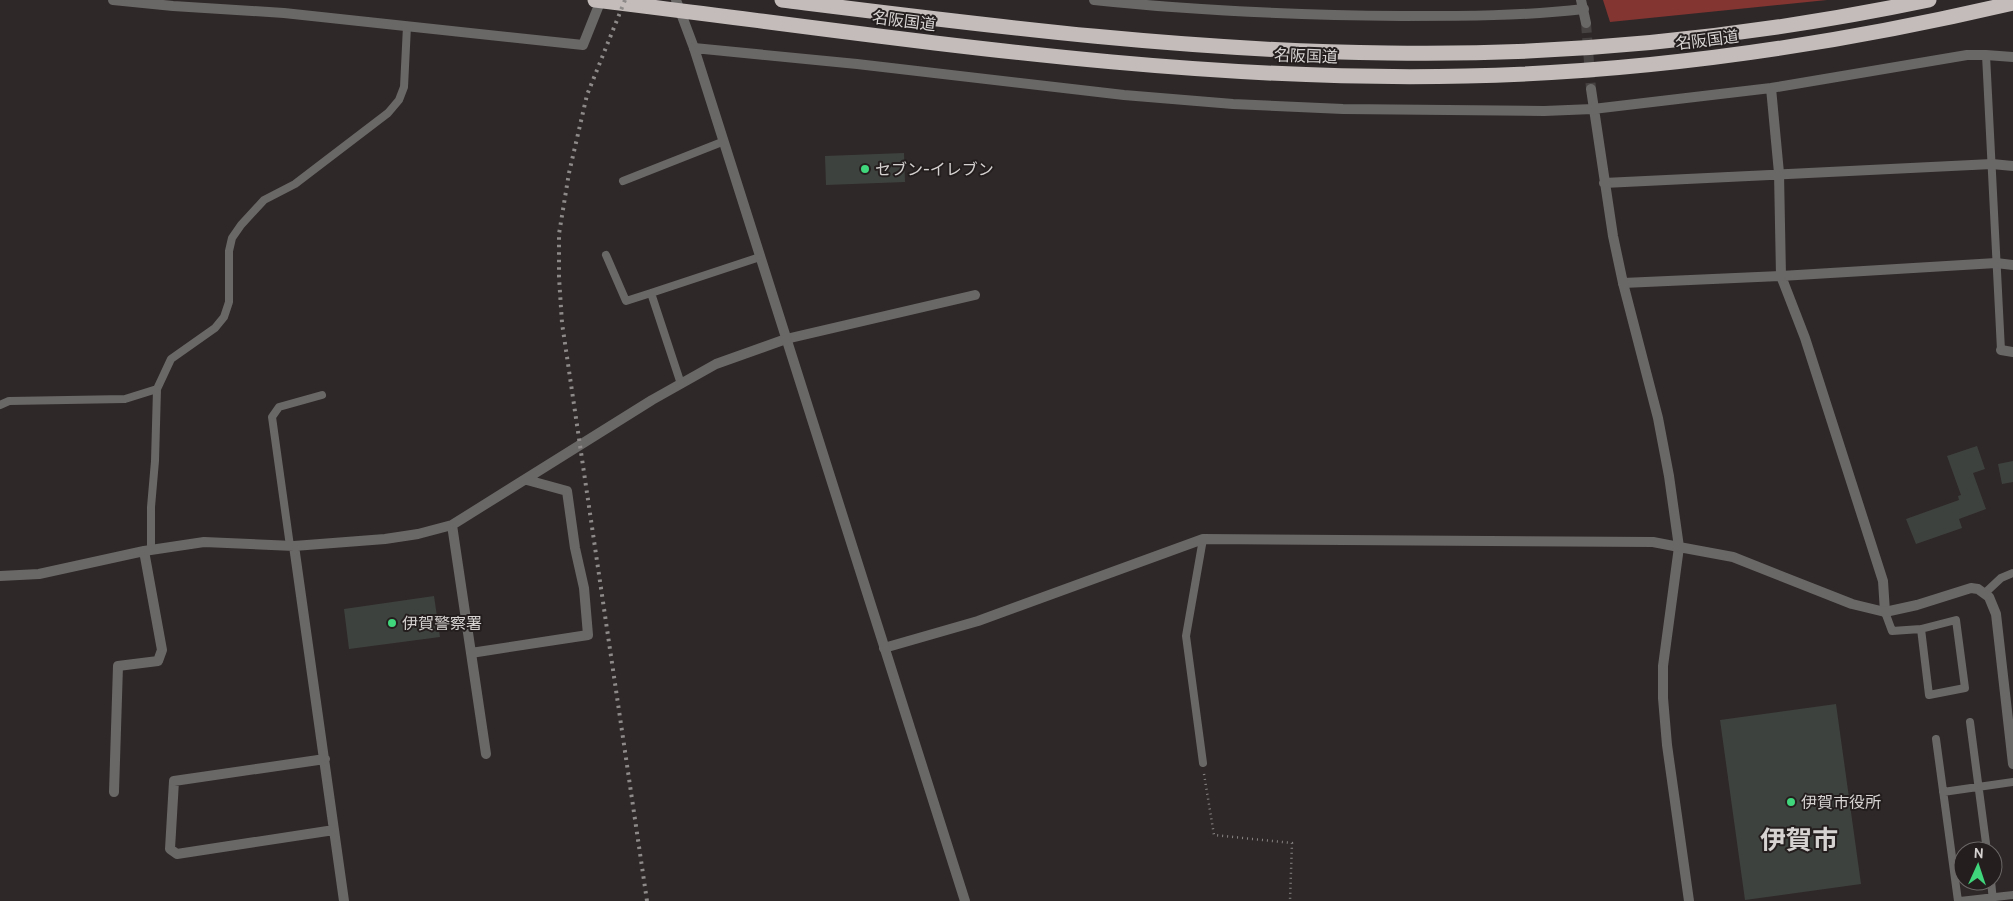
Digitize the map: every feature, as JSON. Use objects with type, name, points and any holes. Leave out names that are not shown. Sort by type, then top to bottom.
[{"type":"highway","name":"名阪国道","points":[[595,0],[1028,53],[1208,69],[1298,74],[1467,76],[1548,72],[1723,57],[1850,38],[2013,3]]},
{"type":"highway","name":"名阪国道","points":[[782,0],[1021,30],[1124,40],[1212,47],[1389,54],[1468,53],[1622,44],[1776,26],[1928,0]]},
{"type":"street","points":[[113,0],[284,13],[583,45],[601,0]]},
{"type":"street","points":[[676,0],[694,48],[722,142],[965,901]]},
{"type":"street","points":[[1094,0],[1231,12],[1327,16],[1547,13],[1582,3],[1586,23]]},
{"type":"street","points":[[694,48],[866,65],[1124,95],[1233,104],[1453,111],[1593,109],[1771,88],[1945,58],[1986,54],[2013,57]]},
{"type":"street","points":[[1771,88],[1779,173],[1781,276],[1805,338],[1883,581],[1885,612]]},
{"type":"street","points":[[1592,89],[1593,109],[1604,183],[1623,284],[1658,418],[1669,476],[1679,547],[1663,666],[1663,698],[1667,745],[1689,901]]},
{"type":"street","points":[[1604,183],[1992,164],[2013,166]]},
{"type":"street","points":[[1623,284],[1996,263],[2013,265]]},
{"type":"street","points":[[0,576],[39,574],[148,550],[204,542],[292,546],[385,539],[418,534],[452,525],[527,480],[652,400],[716,364],[786,339],[975,294]]},
{"type":"street","points":[[2001,350],[2013,352]]},
{"type":"street","points":[[471,653],[588,634],[584,588],[575,548],[567,491],[527,480]]},
{"type":"street","points":[[452,525],[486,754]]},
{"type":"street","points":[[884,648],[978,621],[1204,539],[1653,542],[1733,557],[1852,604],[1885,612],[1918,605],[1971,588],[1985,593],[1989,597],[1996,614],[2013,764]]},
{"type":"street","points":[[292,546],[325,760],[344,901]]},
{"type":"street","points":[[114,792],[118,666],[158,661],[162,650],[148,550]]},
{"type":"street","points":[[325,760],[174,781],[170,849],[177,854],[334,830]]},
{"type":"lane","points":[[148,550],[156,461],[157,389],[171,359],[215,328],[224,317],[229,302],[229,252],[232,238],[241,225],[264,200],[295,184],[388,112],[399,100],[404,87],[407,26]]},
{"type":"lane","points":[[1986,54],[2001,350]]},
{"type":"lane","points":[[623,181],[722,142]]},
{"type":"lane","points":[[606,255],[626,302],[760,257]]},
{"type":"lane","points":[[651,293],[681,384]]},
{"type":"lane","points":[[0,405],[9,401],[125,399],[157,389]]},
{"type":"lane","points":[[292,546],[272,417],[279,407],[322,395]]},
{"type":"lane","points":[[1203,763],[1186,636],[1204,539]]},
{"type":"lane","points":[[1985,593],[2002,578],[2013,573]]},
{"type":"lane","points":[[1885,612],[1892,631],[1920,629],[1956,620],[1965,688],[1929,694],[1920,629]]},
{"type":"lane","points":[[1970,722],[1986,841]]},
{"type":"lane","points":[[1936,739],[1959,901],[1993,899],[2013,895]]},
{"type":"lane","points":[[1943,792],[2013,782]]},
{"type":"path","points":[[1203,763],[1214,835],[1292,843],[1290,901]]},
{"type":"shaded area","points":[[1603,0],[1827,0],[1610,22]]},
{"type":"building","name":"セブン-イレブン","points":[[904,153],[905,182],[826,185],[825,156]]},
{"type":"building","points":[[1977,446],[1985,469],[1973,473],[1986,509],[1959,519],[1962,528],[1916,544],[1906,519],[1959,500],[1958,496],[1961,495],[1947,456]]},
{"type":"building","points":[[2013,461],[2013,482],[2002,484],[1998,464]]},
{"type":"building","name":"伊賀警察署","points":[[434,596],[440,637],[349,649],[344,609]]},
{"type":"building","name":"伊賀市役所","points":[[1836,704],[1861,884],[1745,900],[1720,720]]},
{"type":"tunnel","points":[[1586,23],[1591,89]]},
{"type":"railway","points":[[625,0],[587,95],[569,173],[559,234],[559,277],[562,323],[647,901]]},
{"type":"place","name":"セブン-イレブン","points":[[865,169]]},
{"type":"place","name":"伊賀警察署","points":[[392,623]]},
{"type":"place","name":"伊賀市役所","points":[[1791,802]]},
{"type":"district","name":"伊賀市","points":[[1799,840]]}]
